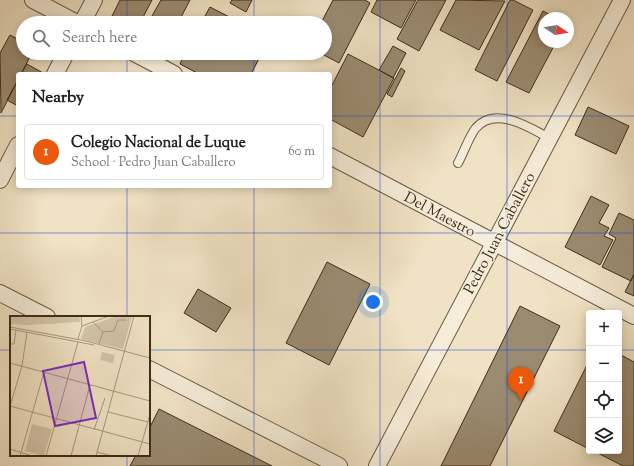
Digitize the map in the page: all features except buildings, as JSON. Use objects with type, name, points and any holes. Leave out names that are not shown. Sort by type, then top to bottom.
[{"type":"street","points":[[33,0],[64,16]]},
{"type":"street","points":[[86,16],[94,0]]},
{"type":"street","name":"Pedro Juan Caballero","points":[[377,466],[549,138],[617,1]]},
{"type":"street","points":[[56,72],[62,60]]},
{"type":"street","points":[[147,60],[170,72]]},
{"type":"street","points":[[0,180],[16,149]]},
{"type":"street","name":"Del Maestro","points":[[332,157],[634,316]]},
{"type":"street","points":[[0,293],[45,316]]},
{"type":"street","points":[[150,370],[339,466]]},
{"type":"lane","points":[[458,163],[475,130],[483,122],[488,120],[504,119],[515,121],[549,138]]},
{"type":"place","name":"Colegio Nacional de Luque","points":[[521,400]]}]
